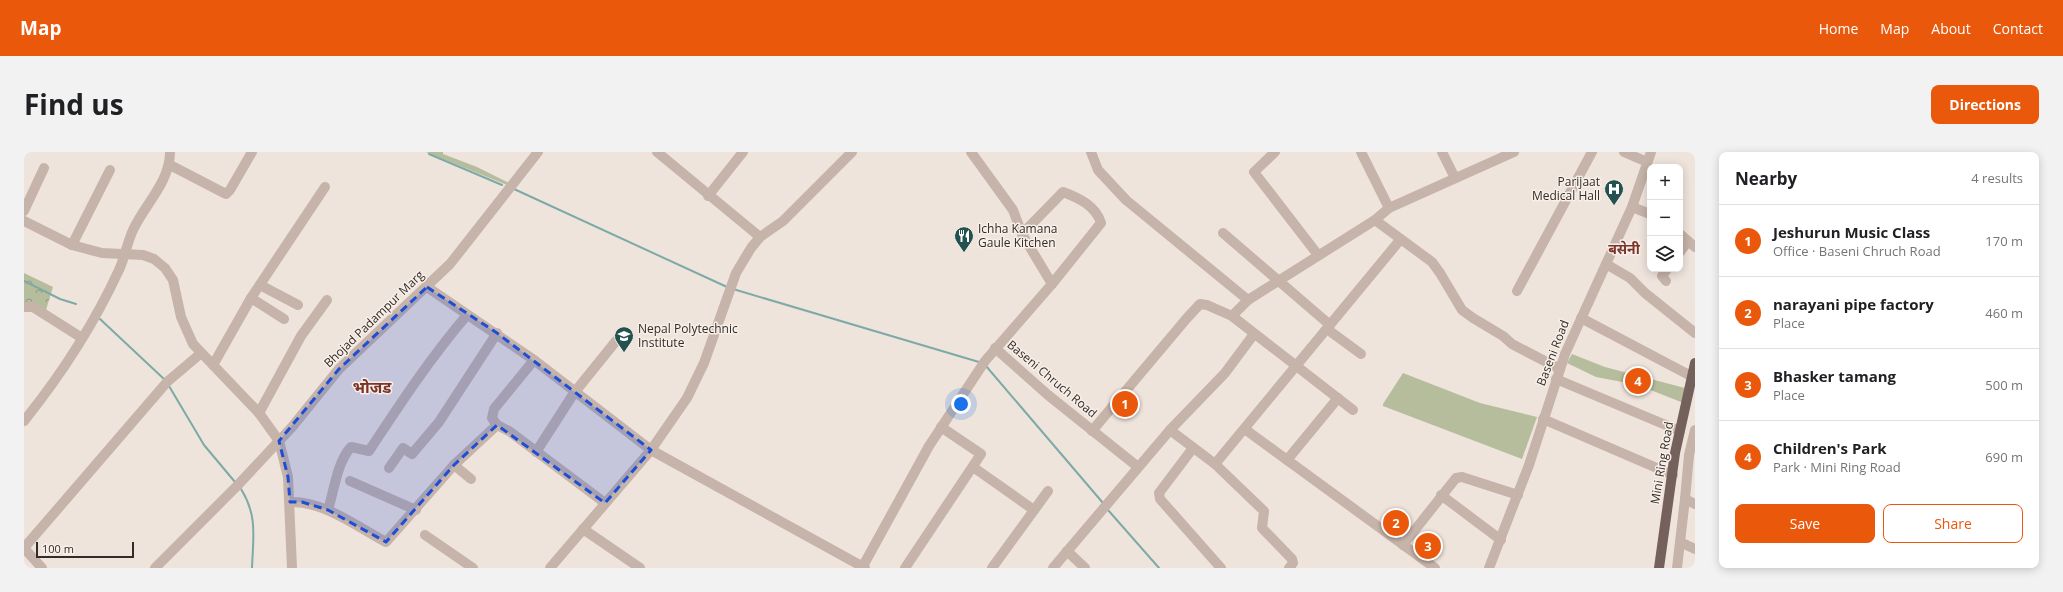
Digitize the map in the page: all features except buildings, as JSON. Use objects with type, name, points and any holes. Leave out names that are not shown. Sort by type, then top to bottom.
[{"type":"main road","name":"Mini Ring Road","points":[[1660,568],[1672,475],[1684,455],[1680,431],[1695,363]]},
{"type":"street","points":[[24,421],[46,394],[82,338],[119,269],[133,230],[165,177],[170,165],[170,152]]},
{"type":"street","points":[[170,165],[226,194],[230,190],[252,152]]},
{"type":"street","name":"Bhojad Padampur Marg","points":[[155,568],[279,441],[339,369],[427,287],[459,254],[538,152]]},
{"type":"street","points":[[657,152],[670,156],[708,196],[760,237]]},
{"type":"street","points":[[708,196],[743,152]]},
{"type":"street","points":[[550,568],[651,450],[687,398],[704,363],[736,273],[760,237],[783,221],[852,152]]},
{"type":"street","points":[[971,152],[1013,210],[1022,234],[1052,284]]},
{"type":"street","points":[[1091,152],[1098,170],[1126,200],[1248,300]]},
{"type":"street","points":[[1275,152],[1254,172],[1318,255]]},
{"type":"street","points":[[1361,152],[1389,208]]},
{"type":"street","points":[[1442,152],[1455,178]]},
{"type":"street","points":[[1353,410],[1232,316],[1248,300],[1374,220],[1389,208],[1514,152]]},
{"type":"street","points":[[1517,292],[1592,152]]},
{"type":"street","points":[[1624,152],[1647,162]]},
{"type":"street","name":"Baseni Road","points":[[1489,568],[1518,495],[1556,379],[1580,318],[1632,207],[1651,152]]},
{"type":"street","points":[[24,211],[44,168]]},
{"type":"street","points":[[72,245],[110,170]]},
{"type":"street","points":[[213,365],[251,298],[325,187]]},
{"type":"street","points":[[427,287],[497,333],[651,450],[864,567],[929,446],[995,348],[1052,284],[1101,223],[1099,217],[1088,204],[1063,192],[1022,234]]},
{"type":"street","points":[[1632,207],[1647,213]]},
{"type":"street","points":[[1374,220],[1432,262],[1462,310],[1472,318],[1503,336],[1512,344],[1560,369]]},
{"type":"street","points":[[24,221],[72,245],[102,253],[143,255],[154,259],[170,274],[181,317],[193,344],[200,354],[213,365],[258,413],[279,441],[288,477],[292,568]]},
{"type":"street","points":[[1223,233],[1328,327],[1361,354]]},
{"type":"street","points":[[1682,236],[1691,244]]},
{"type":"street","points":[[1215,464],[1246,430],[1400,240]]},
{"type":"street","points":[[1606,264],[1630,278],[1645,293],[1695,333]]},
{"type":"street","points":[[1665,272],[1662,276],[1666,281]]},
{"type":"street","points":[[260,285],[298,305]]},
{"type":"street","points":[[251,298],[284,319]]},
{"type":"street","points":[[258,413],[301,336],[327,300]]},
{"type":"street","name":"Baseni Chruch Road","points":[[1092,431],[1200,304],[1207,305],[1232,316]]},
{"type":"street","points":[[24,307],[33,307],[82,338]]},
{"type":"street","points":[[328,510],[341,466],[348,450],[351,447],[369,451],[448,336],[467,314]]},
{"type":"street","points":[[1580,318],[1693,377]]},
{"type":"street","points":[[389,468],[403,448],[412,454],[438,422],[497,333]]},
{"type":"street","points":[[1053,568],[1170,430],[1215,384],[1254,334]]},
{"type":"street","points":[[536,452],[574,393],[616,341]]},
{"type":"street","name":"Baseni Chruch Road","points":[[995,348],[1048,395],[1138,467]]},
{"type":"street","points":[[42,568],[24,548],[167,382],[200,354]]},
{"type":"street","points":[[534,360],[494,409],[492,418],[497,425],[605,503]]},
{"type":"street","points":[[1556,379],[1680,431]]},
{"type":"street","points":[[1287,460],[1338,398]]},
{"type":"street","points":[[1543,419],[1672,475]]},
{"type":"street","points":[[290,502],[302,502],[328,510],[386,542],[416,510],[454,465],[497,425]]},
{"type":"street","points":[[905,568],[981,454],[942,427]]},
{"type":"street","points":[[1170,430],[1215,464],[1264,511],[1262,528],[1292,559],[1293,563],[1288,568]]},
{"type":"street","points":[[1246,430],[1435,568]]},
{"type":"street","points":[[1677,568],[1685,500],[1684,455],[1695,430]]},
{"type":"street","points":[[1193,448],[1160,493],[1160,499],[1221,568]]},
{"type":"street","points":[[454,465],[471,479]]},
{"type":"street","points":[[972,467],[1034,510]]},
{"type":"street","points":[[1403,545],[1441,495],[1456,478],[1462,477],[1518,495]]},
{"type":"street","points":[[350,481],[416,510]]},
{"type":"street","points":[[992,568],[1048,491]]},
{"type":"street","points":[[1441,495],[1501,540]]},
{"type":"street","points":[[1685,500],[1695,504]]},
{"type":"street","points":[[583,529],[640,568]]},
{"type":"street","points":[[425,535],[473,568]]},
{"type":"street","points":[[1680,542],[1695,549]]},
{"type":"street","points":[[1067,551],[1085,568]]},
{"type":"highlighted area","points":[[427,287],[497,333],[651,450],[605,503],[497,425],[454,465],[386,542],[328,510],[302,502],[290,502],[288,477],[279,441],[339,369]]},
{"type":"green space","points":[[426,152],[443,152],[443,154],[477,167],[509,183],[507,185]]},
{"type":"green space","points":[[24,273],[53,287],[46,310],[24,304]]},
{"type":"green space","points":[[1572,354],[1605,367],[1685,388],[1686,404],[1638,385],[1596,377],[1567,363]]},
{"type":"green space","points":[[1403,373],[1480,403],[1537,417],[1522,459],[1383,406]]},
{"type":"waterway","points":[[429,154],[502,185]]},
{"type":"waterway","points":[[514,189],[727,287]]},
{"type":"waterway","points":[[24,281],[60,299],[76,304]]},
{"type":"waterway","points":[[733,289],[979,362]]},
{"type":"waterway","points":[[100,319],[164,379]]},
{"type":"waterway","points":[[986,366],[1103,503]]},
{"type":"waterway","points":[[169,386],[204,445],[235,482]]},
{"type":"waterway","points":[[241,489],[250,509],[252,518],[252,568]]},
{"type":"waterway","points":[[1108,510],[1159,568]]},
{"type":"place","name":"Parijaat Medical Hall","points":[[1614,206]]},
{"type":"place","name":"Ichha Kamana Gaule Kitchen","points":[[964,253]]},
{"type":"place","name":"Nepal Polytechnic Institute","points":[[624,353]]},
{"type":"place","name":"Children's Park","points":[[1638,381]]},
{"type":"place","name":"Jeshurun Music Class","points":[[1125,404]]},
{"type":"place","name":"narayani pipe factory","points":[[1396,523]]},
{"type":"place","name":"Bhasker tamang","points":[[1428,546]]},
{"type":"district","name":"बसेनी","points":[[1624,249]]},
{"type":"district","name":"भोजड","points":[[372,387]]}]
